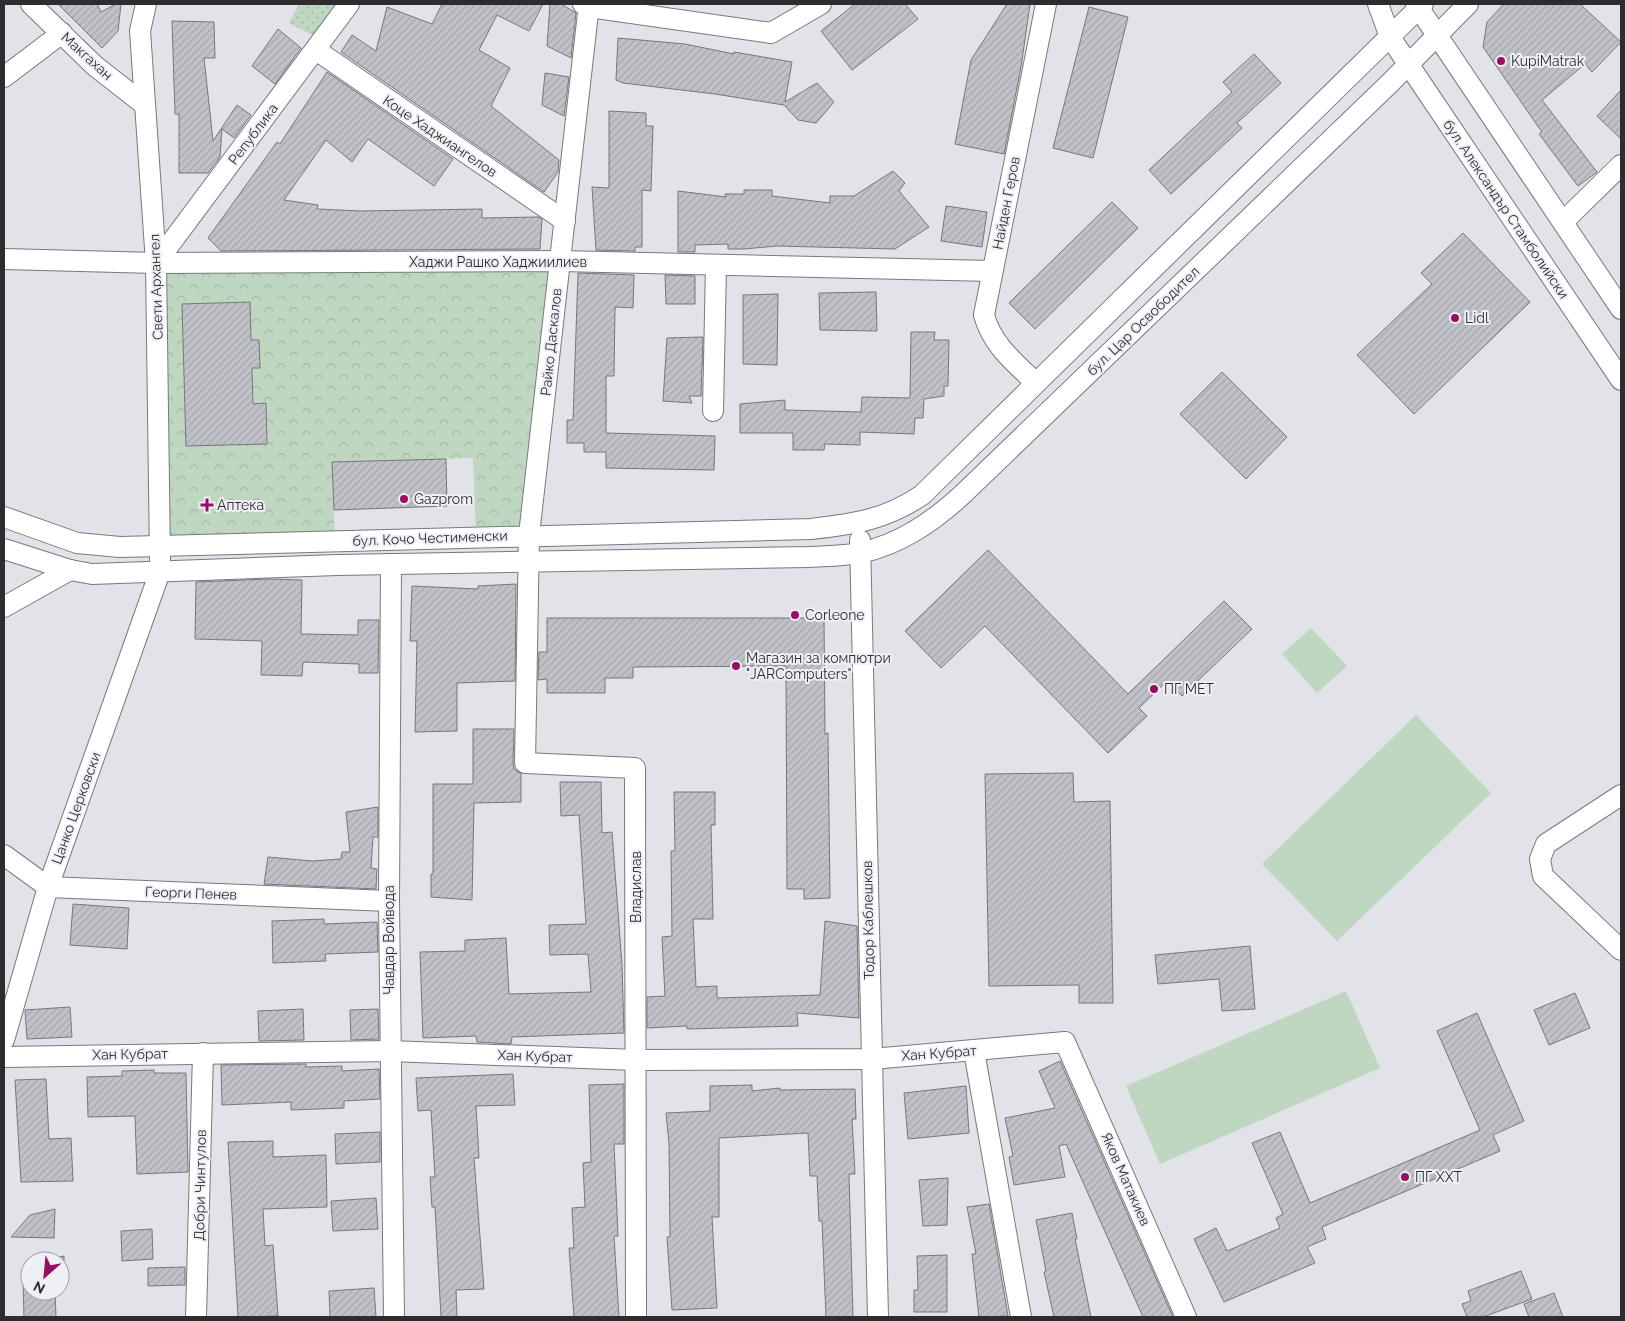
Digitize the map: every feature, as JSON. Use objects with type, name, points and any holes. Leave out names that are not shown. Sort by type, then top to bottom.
[{"type":"street","name":"Макгахан","points":[[32,4],[95,66],[145,105]]},
{"type":"street","name":"Свети Архангел","points":[[146,4],[140,31],[156,263],[159,576]]},
{"type":"street","name":"Република","points":[[156,263],[349,4]]},
{"type":"street","points":[[587,5],[771,33],[821,4]]},
{"type":"street","name":"Найден Геров","points":[[1036,383],[1002,350],[988,332],[984,315],[1046,4]]},
{"type":"street","name":"бул. Александър Стамболийски","points":[[1378,4],[1390,37],[1621,380]]},
{"type":"street","points":[[1438,34],[1468,4]]},
{"type":"street","name":"Райко Даскалов","points":[[528,562],[529,535],[565,221],[587,5]]},
{"type":"street","points":[[860,523],[887,515],[922,495],[1390,37],[1419,5],[1621,309]]},
{"type":"street","points":[[4,77],[62,34]]},
{"type":"street","name":"бул. Цар Освободител","points":[[860,553],[916,531],[941,514],[1438,34]]},
{"type":"street","name":"Коце Хаджиангелов","points":[[316,50],[565,221]]},
{"type":"street","points":[[1563,222],[1621,166]]},
{"type":"street","name":"Хаджи Рашко Хаджиилиев","points":[[4,259],[156,263],[560,261],[992,271]]},
{"type":"street","points":[[713,411],[716,265]]},
{"type":"street","name":"бул. Кочо Честименски","points":[[4,517],[77,543],[100,546],[160,547],[529,535],[811,529],[860,523]]},
{"type":"street","name":"Тодор Каблешков","points":[[860,523],[878,1317]]},
{"type":"street","name":"бул. Кочо Честименски","points":[[4,549],[70,570],[92,574],[159,576],[392,564],[801,557],[860,553]]},
{"type":"street","name":"Владислав","points":[[528,562],[525,763],[635,768],[636,1317]]},
{"type":"street","name":"Чавдар Войвода","points":[[392,564],[389,1050],[394,1317]]},
{"type":"street","points":[[4,607],[70,570]]},
{"type":"street","name":"Цанко Церковски","points":[[4,1040],[48,887],[159,576]]},
{"type":"street","points":[[1621,794],[1546,844],[1540,859],[1543,876],[1621,950]]},
{"type":"street","points":[[4,855],[48,887]]},
{"type":"street","name":"Георги Пенев","points":[[48,887],[389,901]]},
{"type":"street","name":"Хан Кубрат","points":[[4,1057],[389,1050],[637,1060],[872,1058],[1065,1042]]},
{"type":"street","name":"Яков Матакиев","points":[[1065,1042],[1186,1317]]},
{"type":"street","points":[[974,1051],[1021,1317]]},
{"type":"street","name":"Добри Чинтулов","points":[[196,1317],[203,1053]]},
{"type":"green space","points":[[299,4],[336,4],[316,37],[289,23]]},
{"type":"green space","points":[[560,261],[529,535],[476,536],[473,458],[332,462],[335,541],[160,547],[156,263]]},
{"type":"green space","points":[[1311,628],[1347,666],[1317,693],[1282,654]]},
{"type":"green space","points":[[1416,715],[1491,793],[1337,941],[1262,864]]},
{"type":"green space","points":[[1346,991],[1380,1068],[1160,1164],[1126,1086]]},
{"type":"building","points":[[58,4],[97,4],[101,12],[116,4],[121,4],[118,31],[102,48]]},
{"type":"building","points":[[442,4],[543,4],[529,31],[497,15],[479,50],[510,68],[491,106],[559,160],[558,172],[544,192],[341,52],[352,35],[376,51],[387,7],[432,24]]},
{"type":"building","points":[[550,4],[561,4],[576,13],[571,58],[547,46]]},
{"type":"building","points":[[855,4],[905,4],[918,19],[852,70],[821,31]]},
{"type":"building","points":[[1007,4],[1030,4],[1021,67],[1004,154],[955,144],[971,60]]},
{"type":"building","points":[[1504,4],[1580,4],[1621,42],[1592,72],[1585,64],[1542,100],[1597,172],[1578,186],[1539,134],[1542,132],[1483,47],[1487,22]]},
{"type":"building","points":[[1089,7],[1128,17],[1093,158],[1053,148]]},
{"type":"building","points":[[172,21],[214,22],[215,58],[204,58],[213,141],[237,105],[251,115],[234,138],[222,129],[220,157],[208,173],[179,173],[179,114],[175,114]]},
{"type":"building","points":[[278,29],[301,48],[275,84],[252,66]]},
{"type":"building","points":[[618,38],[685,44],[734,54],[734,52],[792,62],[785,102],[817,83],[834,102],[816,123],[798,120],[784,105],[715,94],[623,83],[616,80]]},
{"type":"building","points":[[1254,54],[1281,83],[1237,123],[1242,128],[1171,194],[1149,170],[1232,92],[1223,82]]},
{"type":"building","points":[[327,72],[453,159],[434,186],[368,139],[352,162],[326,140],[284,200],[318,205],[317,209],[361,211],[482,209],[482,218],[539,217],[542,219],[540,249],[221,251],[208,238],[277,142],[280,144]]},
{"type":"building","points":[[545,73],[569,77],[564,116],[542,105]]},
{"type":"building","points":[[1621,90],[1621,139],[1597,116]]},
{"type":"building","points":[[609,111],[646,113],[646,126],[653,126],[651,191],[642,190],[642,247],[635,247],[635,251],[596,250],[592,187],[609,188]]},
{"type":"building","points":[[893,171],[905,183],[899,191],[929,227],[895,249],[777,246],[728,249],[728,244],[695,245],[695,252],[678,252],[678,191],[726,197],[725,194],[744,194],[744,190],[772,190],[772,196],[830,203],[830,196],[854,196]]},
{"type":"building","points":[[1112,202],[1138,228],[1035,329],[1009,303]]},
{"type":"building","points":[[946,206],[987,212],[982,247],[941,241]]},
{"type":"building","name":"Lidl","points":[[1463,233],[1530,302],[1414,414],[1357,355],[1432,284],[1421,273]]},
{"type":"building","points":[[578,273],[634,275],[633,308],[615,307],[614,376],[606,376],[606,433],[715,436],[714,470],[606,468],[606,452],[584,452],[584,443],[567,443],[567,420],[573,420]]},
{"type":"building","points":[[665,275],[695,276],[695,304],[666,304]]},
{"type":"building","points":[[876,292],[877,331],[820,330],[819,293]]},
{"type":"building","points":[[778,294],[777,365],[743,364],[743,295]]},
{"type":"building","points":[[250,302],[251,340],[259,340],[260,368],[252,368],[253,404],[266,403],[267,444],[186,446],[182,304]]},
{"type":"building","points":[[911,332],[935,332],[934,340],[949,340],[948,386],[944,386],[944,396],[924,399],[923,418],[915,418],[914,434],[860,432],[860,445],[825,444],[824,450],[793,450],[793,433],[740,433],[740,404],[785,400],[785,410],[861,412],[862,397],[910,398]]},
{"type":"building","points":[[703,337],[701,396],[689,396],[692,403],[663,401],[667,338]]},
{"type":"building","points":[[1222,372],[1287,437],[1246,479],[1180,414]]},
{"type":"building","points":[[446,459],[447,506],[334,510],[332,462]]},
{"type":"building","points":[[988,550],[1128,694],[1224,601],[1252,629],[1182,696],[1167,681],[1139,708],[1147,716],[1108,753],[985,626],[941,668],[905,631]]},
{"type":"building","points":[[269,579],[302,580],[301,634],[358,635],[358,620],[379,620],[378,673],[359,673],[359,664],[303,662],[302,676],[261,675],[262,641],[195,639],[196,582]]},
{"type":"building","points":[[516,584],[515,681],[457,683],[457,731],[415,732],[417,641],[410,641],[412,586],[478,589],[478,586]]},
{"type":"building","points":[[547,618],[824,618],[825,734],[828,733],[830,898],[804,899],[804,889],[787,889],[786,666],[633,667],[633,678],[605,678],[605,693],[547,693],[547,679],[538,680],[539,652],[547,652]]},
{"type":"building","points":[[473,729],[514,729],[513,763],[514,769],[521,774],[521,802],[474,803],[472,900],[431,897],[431,874],[433,874],[433,784],[473,784]]},
{"type":"building","points":[[1073,773],[1074,802],[1110,801],[1113,1003],[1079,1003],[1079,985],[989,986],[985,774]]},
{"type":"building","points":[[560,782],[601,782],[602,833],[612,832],[622,965],[624,1033],[512,1037],[511,1044],[477,1042],[476,1036],[423,1038],[420,952],[465,951],[465,940],[506,938],[509,994],[591,992],[588,954],[550,955],[549,925],[586,924],[579,815],[561,816]]},
{"type":"building","points":[[674,792],[715,792],[715,825],[711,825],[713,919],[693,919],[696,987],[717,986],[717,998],[820,995],[825,921],[857,926],[859,1018],[797,1013],[798,1026],[687,1029],[687,1026],[647,1028],[647,997],[665,996],[662,937],[672,936],[671,851],[675,851]]},
{"type":"building","points":[[378,807],[378,837],[373,837],[371,868],[377,869],[376,889],[264,884],[268,857],[312,861],[341,859],[342,852],[350,852],[346,812]]},
{"type":"building","points":[[73,904],[129,908],[127,949],[70,945]]},
{"type":"building","points":[[324,919],[324,924],[377,922],[378,952],[325,954],[326,961],[273,963],[272,921]]},
{"type":"building","points":[[1250,946],[1255,1009],[1222,1011],[1219,979],[1158,984],[1155,955]]},
{"type":"building","points":[[1575,993],[1590,1028],[1549,1045],[1534,1010]]},
{"type":"building","points":[[70,1007],[72,1037],[27,1039],[25,1010]]},
{"type":"building","points":[[303,1009],[304,1040],[259,1041],[258,1011]]},
{"type":"building","points":[[378,1009],[379,1039],[351,1040],[350,1010]]},
{"type":"building","name":"ПГ ХХТ","points":[[1477,1013],[1524,1121],[1493,1135],[1500,1151],[1322,1227],[1326,1239],[1307,1247],[1315,1263],[1224,1302],[1194,1239],[1216,1228],[1227,1251],[1280,1228],[1276,1218],[1283,1214],[1252,1143],[1280,1132],[1310,1203],[1480,1130],[1437,1031]]},
{"type":"building","points":[[1060,1061],[1173,1317],[1143,1317],[1066,1144],[1059,1146],[1065,1177],[1014,1185],[1009,1157],[1013,1156],[1005,1118],[1055,1108],[1039,1071]]},
{"type":"building","points":[[306,1064],[306,1067],[342,1066],[342,1071],[379,1069],[380,1099],[344,1101],[344,1108],[291,1110],[291,1102],[222,1105],[221,1065]]},
{"type":"building","points":[[154,1070],[154,1073],[186,1073],[188,1172],[137,1174],[135,1116],[88,1117],[87,1077],[122,1076],[122,1071]]},
{"type":"building","points":[[513,1074],[515,1105],[476,1106],[479,1158],[474,1158],[484,1289],[456,1290],[457,1317],[441,1317],[435,1207],[432,1207],[430,1177],[435,1177],[431,1110],[418,1111],[416,1078]]},
{"type":"building","points":[[46,1079],[49,1139],[71,1138],[73,1181],[21,1182],[15,1080]]},
{"type":"building","points":[[624,1084],[624,1144],[614,1144],[618,1236],[614,1236],[619,1317],[574,1317],[569,1248],[574,1248],[572,1208],[585,1207],[583,1163],[591,1162],[589,1085]]},
{"type":"building","points":[[752,1085],[752,1091],[780,1088],[780,1090],[855,1089],[856,1119],[852,1119],[855,1174],[849,1174],[853,1317],[826,1317],[822,1221],[819,1221],[817,1176],[810,1176],[808,1133],[719,1138],[719,1217],[712,1217],[717,1308],[672,1310],[667,1237],[670,1237],[669,1143],[666,1113],[710,1111],[710,1086]]},
{"type":"building","points":[[966,1086],[969,1133],[908,1139],[904,1093]]},
{"type":"building","points":[[380,1132],[380,1162],[336,1164],[335,1134]]},
{"type":"building","points":[[273,1141],[273,1157],[326,1155],[327,1207],[263,1209],[265,1246],[273,1245],[278,1316],[238,1317],[228,1142]]},
{"type":"building","points":[[948,1178],[947,1225],[923,1226],[919,1180]]},
{"type":"building","points":[[376,1198],[378,1229],[333,1231],[331,1201]]},
{"type":"building","points":[[989,1204],[1008,1316],[979,1317],[972,1254],[976,1254],[967,1207]]},
{"type":"building","points":[[55,1209],[54,1238],[11,1237],[30,1215]]},
{"type":"building","points":[[1072,1213],[1077,1239],[1075,1239],[1091,1317],[1054,1317],[1044,1272],[1046,1271],[1036,1220]]},
{"type":"building","points":[[152,1229],[153,1259],[122,1261],[121,1231]]},
{"type":"building","points":[[947,1255],[947,1312],[914,1312],[914,1290],[918,1290],[917,1256]]},
{"type":"building","points":[[185,1267],[185,1285],[148,1286],[148,1268]]},
{"type":"building","points":[[1521,1271],[1532,1299],[1483,1317],[1467,1317],[1462,1304],[1471,1301],[1468,1291]]},
{"type":"building","points":[[374,1288],[376,1317],[330,1317],[329,1291]]},
{"type":"building","points":[[1554,1293],[1563,1317],[1529,1317],[1524,1304]]},
{"type":"building","points":[[24,1301],[55,1301],[56,1317],[24,1317]]},
{"type":"place","name":"KupiMatrak","points":[[1501,61]]},
{"type":"place","name":"Lidl","points":[[1455,318]]},
{"type":"place","name":"Gazprom","points":[[404,499]]},
{"type":"place","name":"Аптека","points":[[207,505]]},
{"type":"place","name":"Corleone","points":[[795,615]]},
{"type":"place","name":"Магазин за компютри \"JARComputers\"","points":[[736,666]]},
{"type":"place","name":"ПГ МЕТ","points":[[1154,689]]},
{"type":"place","name":"ПГ ХХТ","points":[[1405,1177]]}]
